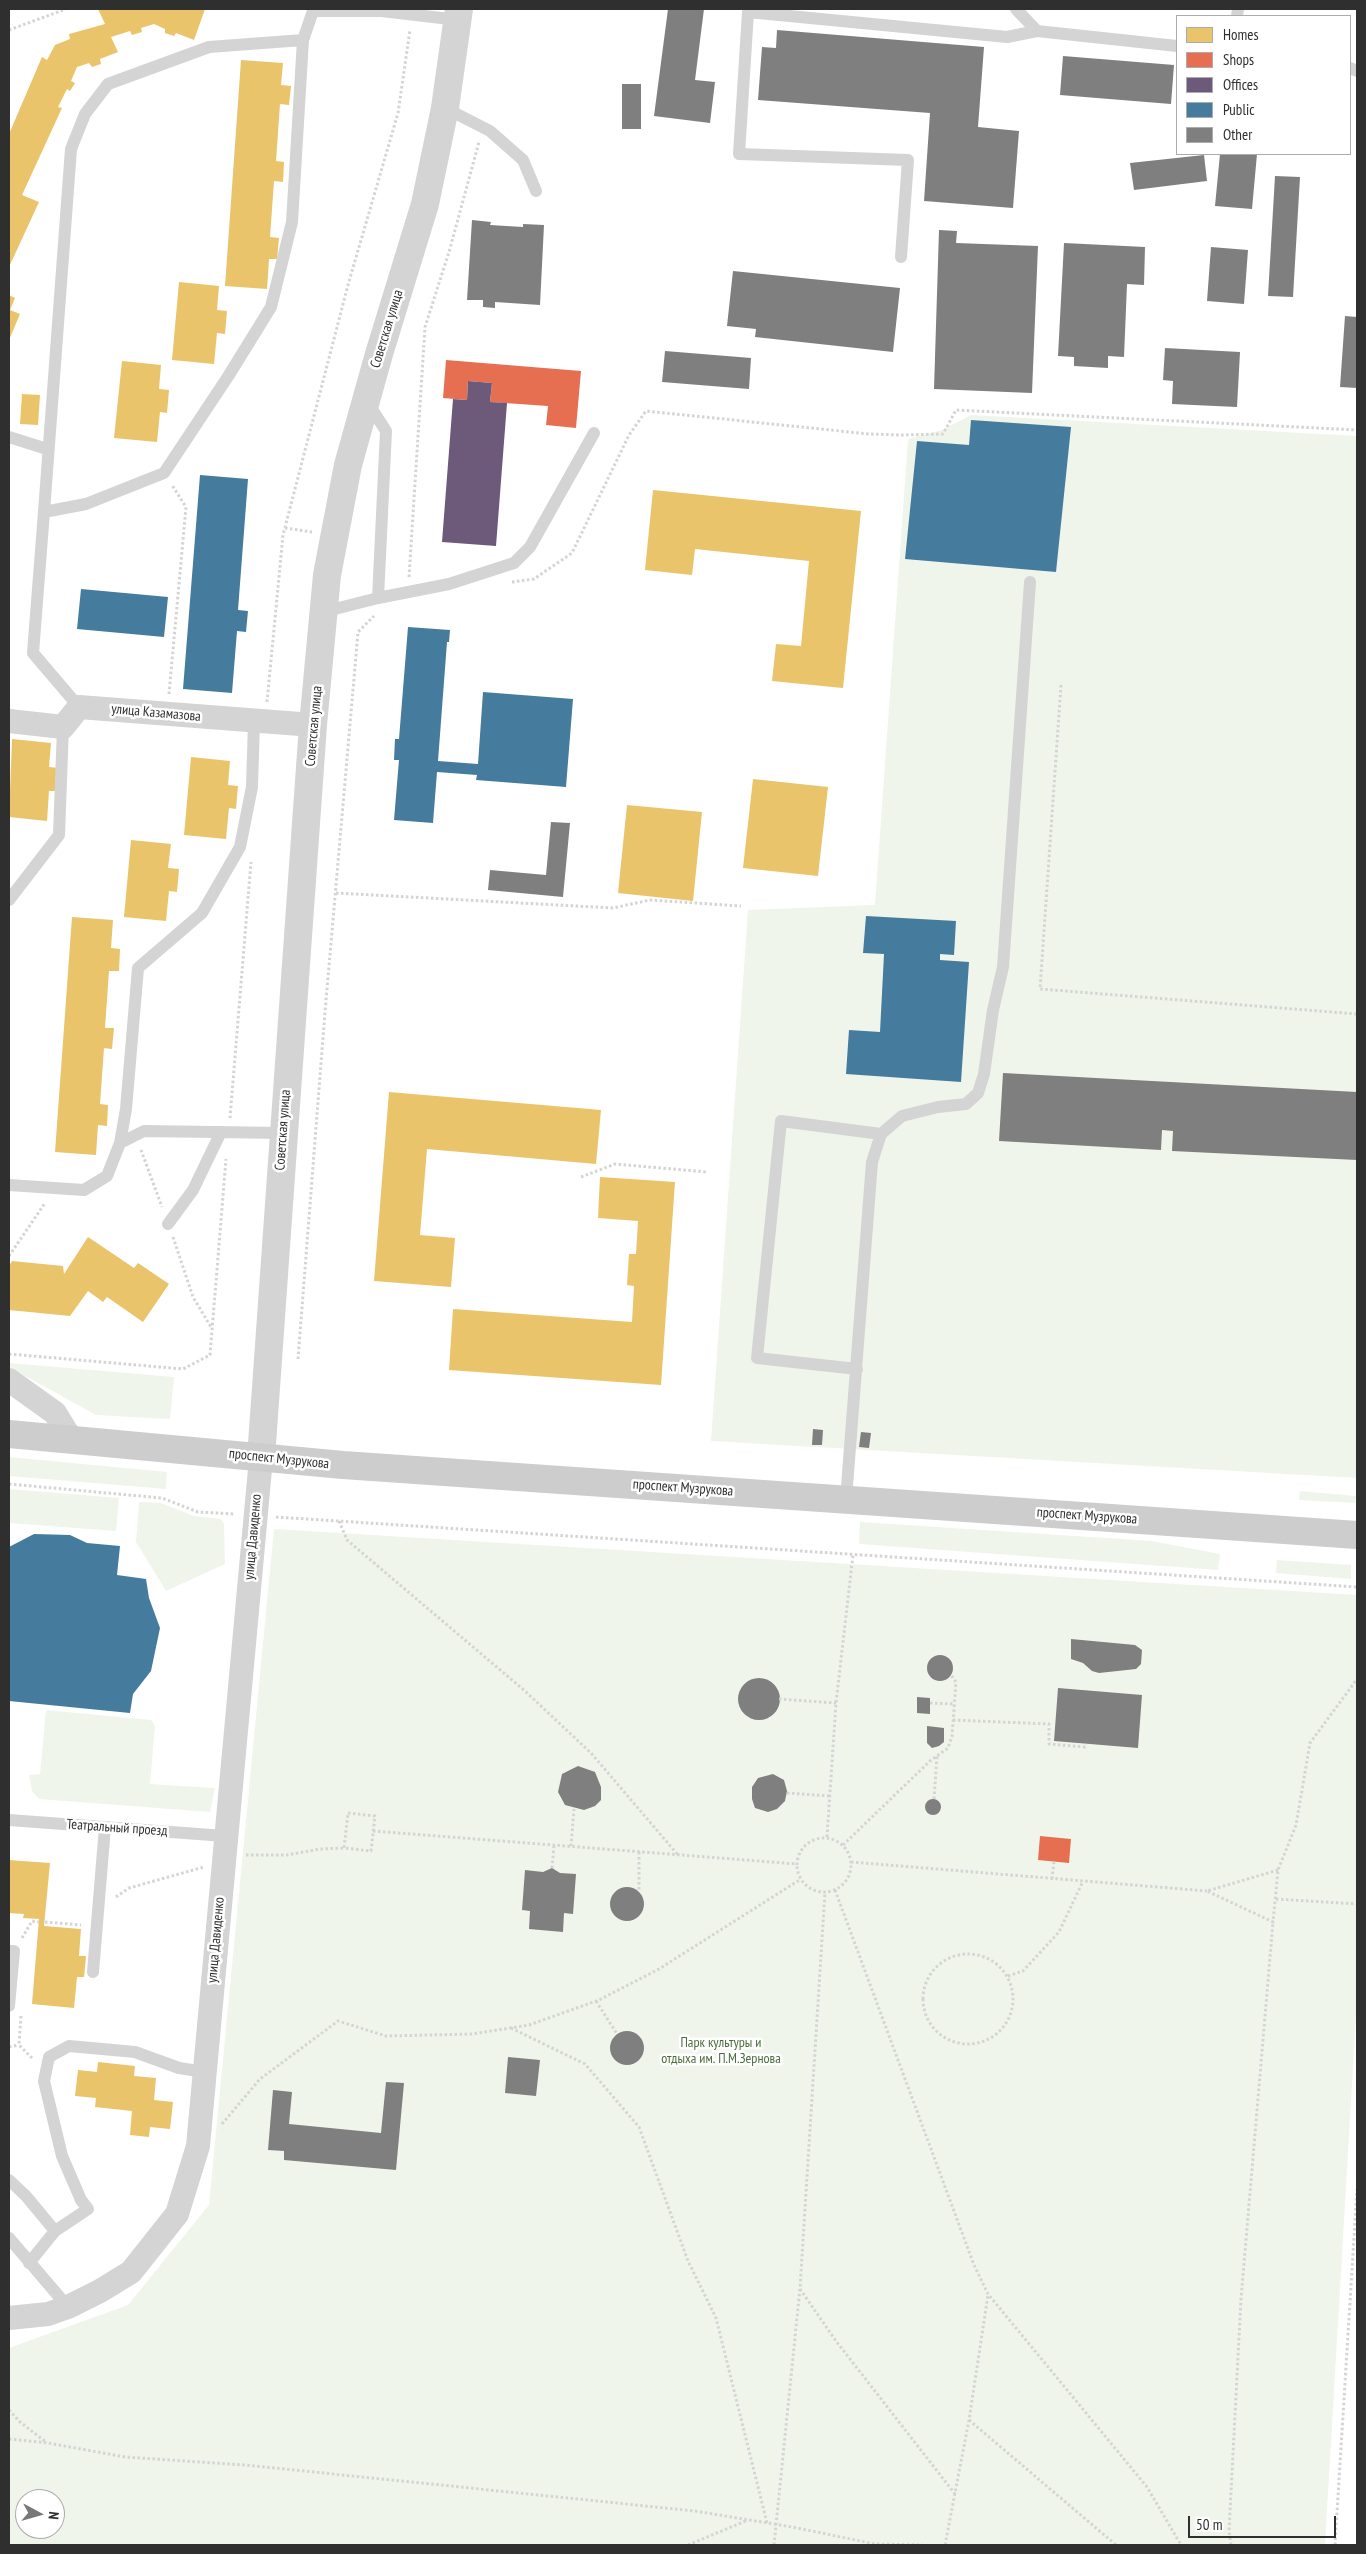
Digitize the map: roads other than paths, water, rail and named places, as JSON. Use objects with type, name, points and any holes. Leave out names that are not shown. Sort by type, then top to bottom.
[{"type":"main road","name":"проспект Музрукова","points":[[9,1434],[261,1458],[1357,1535]]},
{"type":"street","name":"Советская улица","points":[[261,1458],[270,1358],[282,1133],[313,725],[327,575],[348,465],[425,204],[445,108],[458,14]]},
{"type":"street","name":"улица Казамазова","points":[[80,707],[313,725]]},
{"type":"street","points":[[9,722],[64,727],[80,707]]},
{"type":"street","points":[[9,1380],[55,1413],[71,1439]]},
{"type":"street","name":"улица Давиденко","points":[[9,2318],[48,2314],[68,2307],[100,2291],[131,2272],[177,2214],[198,2146],[242,1649],[261,1458]]},
{"type":"lane","points":[[1016,9],[1037,30]]},
{"type":"lane","points":[[44,512],[86,504],[164,473],[230,375],[272,307],[292,222],[303,40],[313,11],[360,10],[412,14],[458,14]]},
{"type":"lane","points":[[901,257],[908,160],[739,154],[749,10],[1007,37],[1037,30],[1176,46]]},
{"type":"lane","points":[[80,707],[32,653],[71,149],[85,114],[108,84],[209,47],[303,40]]},
{"type":"lane","points":[[445,108],[484,128],[524,160],[536,191]]},
{"type":"lane","points":[[366,400],[386,431],[378,598]]},
{"type":"lane","points":[[324,612],[398,593],[449,584],[514,563],[530,547],[594,433]]},
{"type":"lane","points":[[9,437],[47,449]]},
{"type":"lane","points":[[846,1499],[872,1162],[881,1134],[902,1116],[938,1107],[966,1104],[978,1093],[984,1074],[993,1010],[1003,968],[1030,582]]},
{"type":"lane","points":[[9,1185],[84,1190],[107,1176],[120,1143],[126,1109],[138,968],[202,913],[240,847],[252,787],[259,722]]},
{"type":"lane","points":[[9,900],[59,835],[64,727]]},
{"type":"lane","points":[[857,1369],[757,1358],[781,1121],[881,1134]]},
{"type":"lane","points":[[120,1143],[144,1131],[282,1133]]},
{"type":"lane","points":[[168,1224],[193,1190],[225,1132]]},
{"type":"lane","name":"Театральный проезд","points":[[9,1820],[225,1836]]},
{"type":"lane","points":[[94,1972],[105,1827]]},
{"type":"lane","points":[[9,1951],[14,1951],[9,2006]]},
{"type":"lane","points":[[29,2263],[55,2231],[88,2209],[81,2200],[62,2156],[44,2081],[50,2057],[69,2046],[135,2052],[179,2068],[204,2072]]},
{"type":"lane","points":[[9,2180],[26,2196],[55,2231]]},
{"type":"lane","points":[[9,2238],[68,2307]]},
{"type":"park label","name":"Парк культуры и отдыха им. П.М.Зернова","points":[[721,2052]]}]
